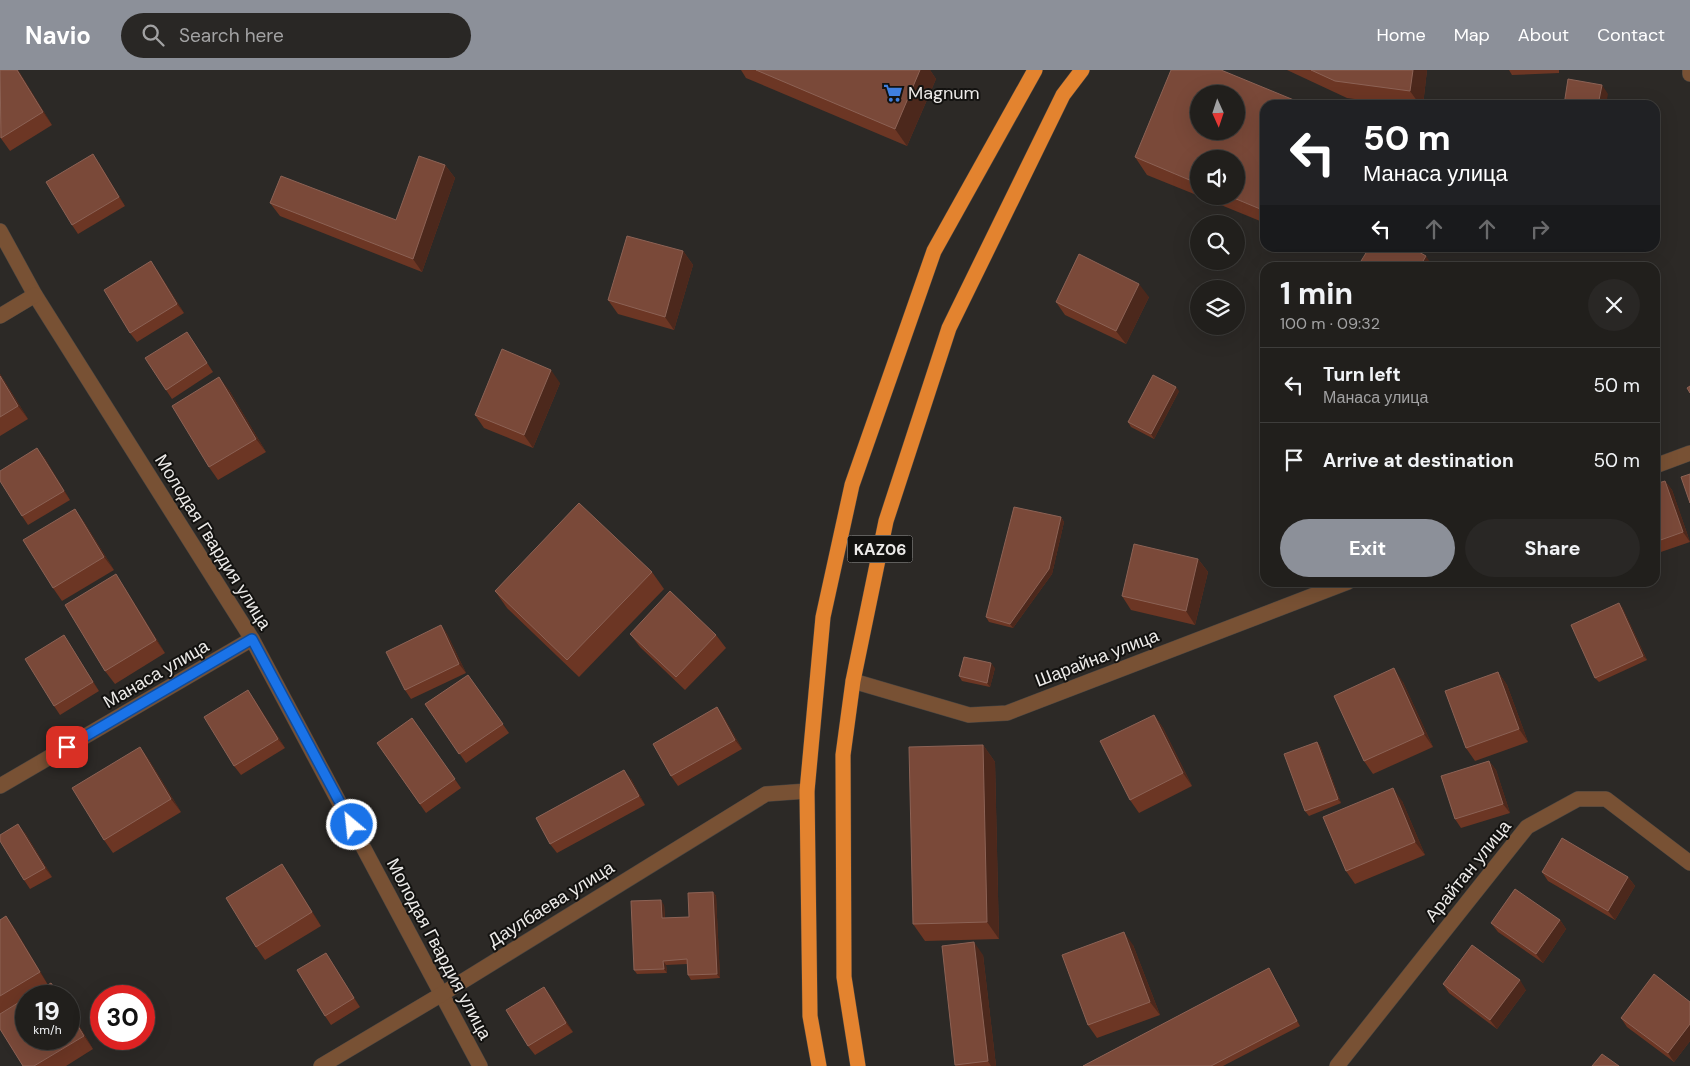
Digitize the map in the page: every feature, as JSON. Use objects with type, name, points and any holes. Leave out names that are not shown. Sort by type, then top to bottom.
[{"type":"highway","name":"KАZ06","points":[[858,1066],[844,968],[843,755],[853,681],[886,521],[949,328],[1063,95],[1082,70]]},
{"type":"highway","name":"KАZ06","points":[[819,1066],[810,1016],[807,791],[823,617],[852,484],[934,251],[1031,72]]},
{"type":"street","name":"Молодая Гвардия улица","points":[[0,231],[36,295],[252,639],[480,1066]]},
{"type":"street","points":[[0,316],[36,295]]},
{"type":"street","points":[[1660,464],[1690,452]]},
{"type":"street","name":"Шарайна улица","points":[[853,681],[969,714],[1007,713],[1335,587]]},
{"type":"street","name":"Манаса улица","points":[[0,786],[252,639]]},
{"type":"street","name":"Даулбаева улица","points":[[321,1066],[442,994],[766,794],[807,791]]},
{"type":"street","name":"Арайтан улица","points":[[1336,1066],[1527,827],[1578,799],[1606,799],[1690,863]]},
{"type":"building","points":[[0,70],[17,70],[43,112],[1,138]]},
{"type":"building","points":[[756,70],[920,70],[895,129]]},
{"type":"building","points":[[1171,70],[1221,70],[1294,100],[1260,100],[1260,209],[1245,203],[1245,150],[1190,150],[1190,180],[1135,157]]},
{"type":"building","points":[[1311,70],[1413,70],[1410,91],[1335,81]]},
{"type":"building","points":[[1568,79],[1602,85],[1599,100],[1565,100]]},
{"type":"building","points":[[93,154],[119,197],[72,225],[46,182]]},
{"type":"building","points":[[419,156],[445,165],[413,259],[270,203],[281,176],[396,220]]},
{"type":"building","points":[[627,236],[683,251],[665,317],[608,300]]},
{"type":"building","points":[[1367,252],[1419,252],[1426,256],[1422,262],[1360,262]]},
{"type":"building","points":[[1079,254],[1139,284],[1116,331],[1056,302]]},
{"type":"building","points":[[151,261],[177,304],[130,333],[104,290]]},
{"type":"building","points":[[187,332],[207,363],[166,390],[145,358]]},
{"type":"building","points":[[502,349],[551,370],[524,435],[475,415]]},
{"type":"building","points":[[1153,375],[1176,387],[1151,434],[1128,422]]},
{"type":"building","points":[[0,376],[18,406],[0,417]]},
{"type":"building","points":[[219,377],[256,439],[209,467],[172,406]]},
{"type":"building","points":[[37,448],[64,491],[22,516],[0,481],[0,471]]},
{"type":"building","points":[[1690,474],[1690,503],[1681,477]]},
{"type":"building","points":[[1665,481],[1683,532],[1660,540],[1660,482]]},
{"type":"building","points":[[579,503],[652,572],[567,660],[495,591]]},
{"type":"building","points":[[1014,507],[1061,517],[1049,569],[1010,624],[986,617]]},
{"type":"building","points":[[75,509],[104,557],[53,588],[23,540]]},
{"type":"building","points":[[1134,544],[1198,559],[1186,611],[1122,596]]},
{"type":"building","points":[[116,574],[156,640],[105,671],[65,605]]},
{"type":"building","points":[[670,591],[716,635],[676,677],[630,634]]},
{"type":"building","points":[[1619,603],[1643,656],[1595,678],[1571,625]]},
{"type":"building","points":[[441,625],[459,664],[405,690],[386,652]]},
{"type":"building","points":[[64,635],[93,682],[54,706],[25,659]]},
{"type":"building","points":[[964,657],[991,663],[987,683],[959,676]]},
{"type":"building","points":[[1394,668],[1424,734],[1364,761],[1334,696]]},
{"type":"building","points":[[1498,672],[1519,729],[1466,748],[1445,691]]},
{"type":"building","points":[[468,675],[503,724],[459,754],[425,704]]},
{"type":"building","points":[[248,690],[278,739],[234,766],[204,717]]},
{"type":"building","points":[[717,707],[735,740],[671,776],[653,744]]},
{"type":"building","points":[[1154,715],[1183,773],[1130,800],[1100,741]]},
{"type":"building","points":[[412,718],[455,779],[420,804],[377,743]]},
{"type":"building","points":[[1317,742],[1338,799],[1305,811],[1284,754]]},
{"type":"building","points":[[983,745],[987,922],[913,924],[909,747]]},
{"type":"building","points":[[140,747],[171,799],[104,840],[72,788]]},
{"type":"building","points":[[1489,761],[1503,804],[1455,819],[1441,776]]},
{"type":"building","points":[[624,770],[639,796],[550,844],[536,818]]},
{"type":"building","points":[[1393,788],[1415,842],[1346,871],[1323,817]]},
{"type":"building","points":[[18,824],[45,868],[24,880],[0,841],[0,835]]},
{"type":"building","points":[[1562,838],[1628,877],[1608,911],[1542,872]]},
{"type":"building","points":[[282,864],[312,912],[256,947],[226,898]]},
{"type":"building","points":[[1515,889],[1560,920],[1536,954],[1491,923]]},
{"type":"building","points":[[713,892],[717,974],[688,975],[687,959],[663,961],[664,969],[634,970],[631,901],[661,900],[662,918],[689,917],[688,893]]},
{"type":"building","points":[[6,916],[40,972],[18,985],[15,985],[15,987],[0,996],[0,920]]},
{"type":"building","points":[[1124,932],[1150,1002],[1088,1025],[1062,955]]},
{"type":"building","points":[[974,942],[988,1061],[955,1065],[942,946]]},
{"type":"building","points":[[1472,945],[1520,980],[1490,1020],[1443,984]]},
{"type":"building","points":[[326,953],[354,998],[325,1016],[297,970]]},
{"type":"building","points":[[1269,968],[1297,1021],[1211,1066],[1083,1066]]},
{"type":"building","points":[[1654,974],[1690,1002],[1690,1024],[1668,1053],[1621,1018]]},
{"type":"building","points":[[544,987],[566,1023],[528,1046],[506,1010]]},
{"type":"building","points":[[15,1005],[15,1050],[61,1050],[34,1066],[23,1066],[0,1029],[0,1014]]},
{"type":"building","points":[[80,1029],[84,1036],[80,1038]]},
{"type":"building","points":[[1602,1054],[1619,1066],[1592,1066]]},
{"type":"place","name":"Magnum","points":[[893,93]]},
{"type":"route","points":[[67,747],[252,639],[352,825]]}]
